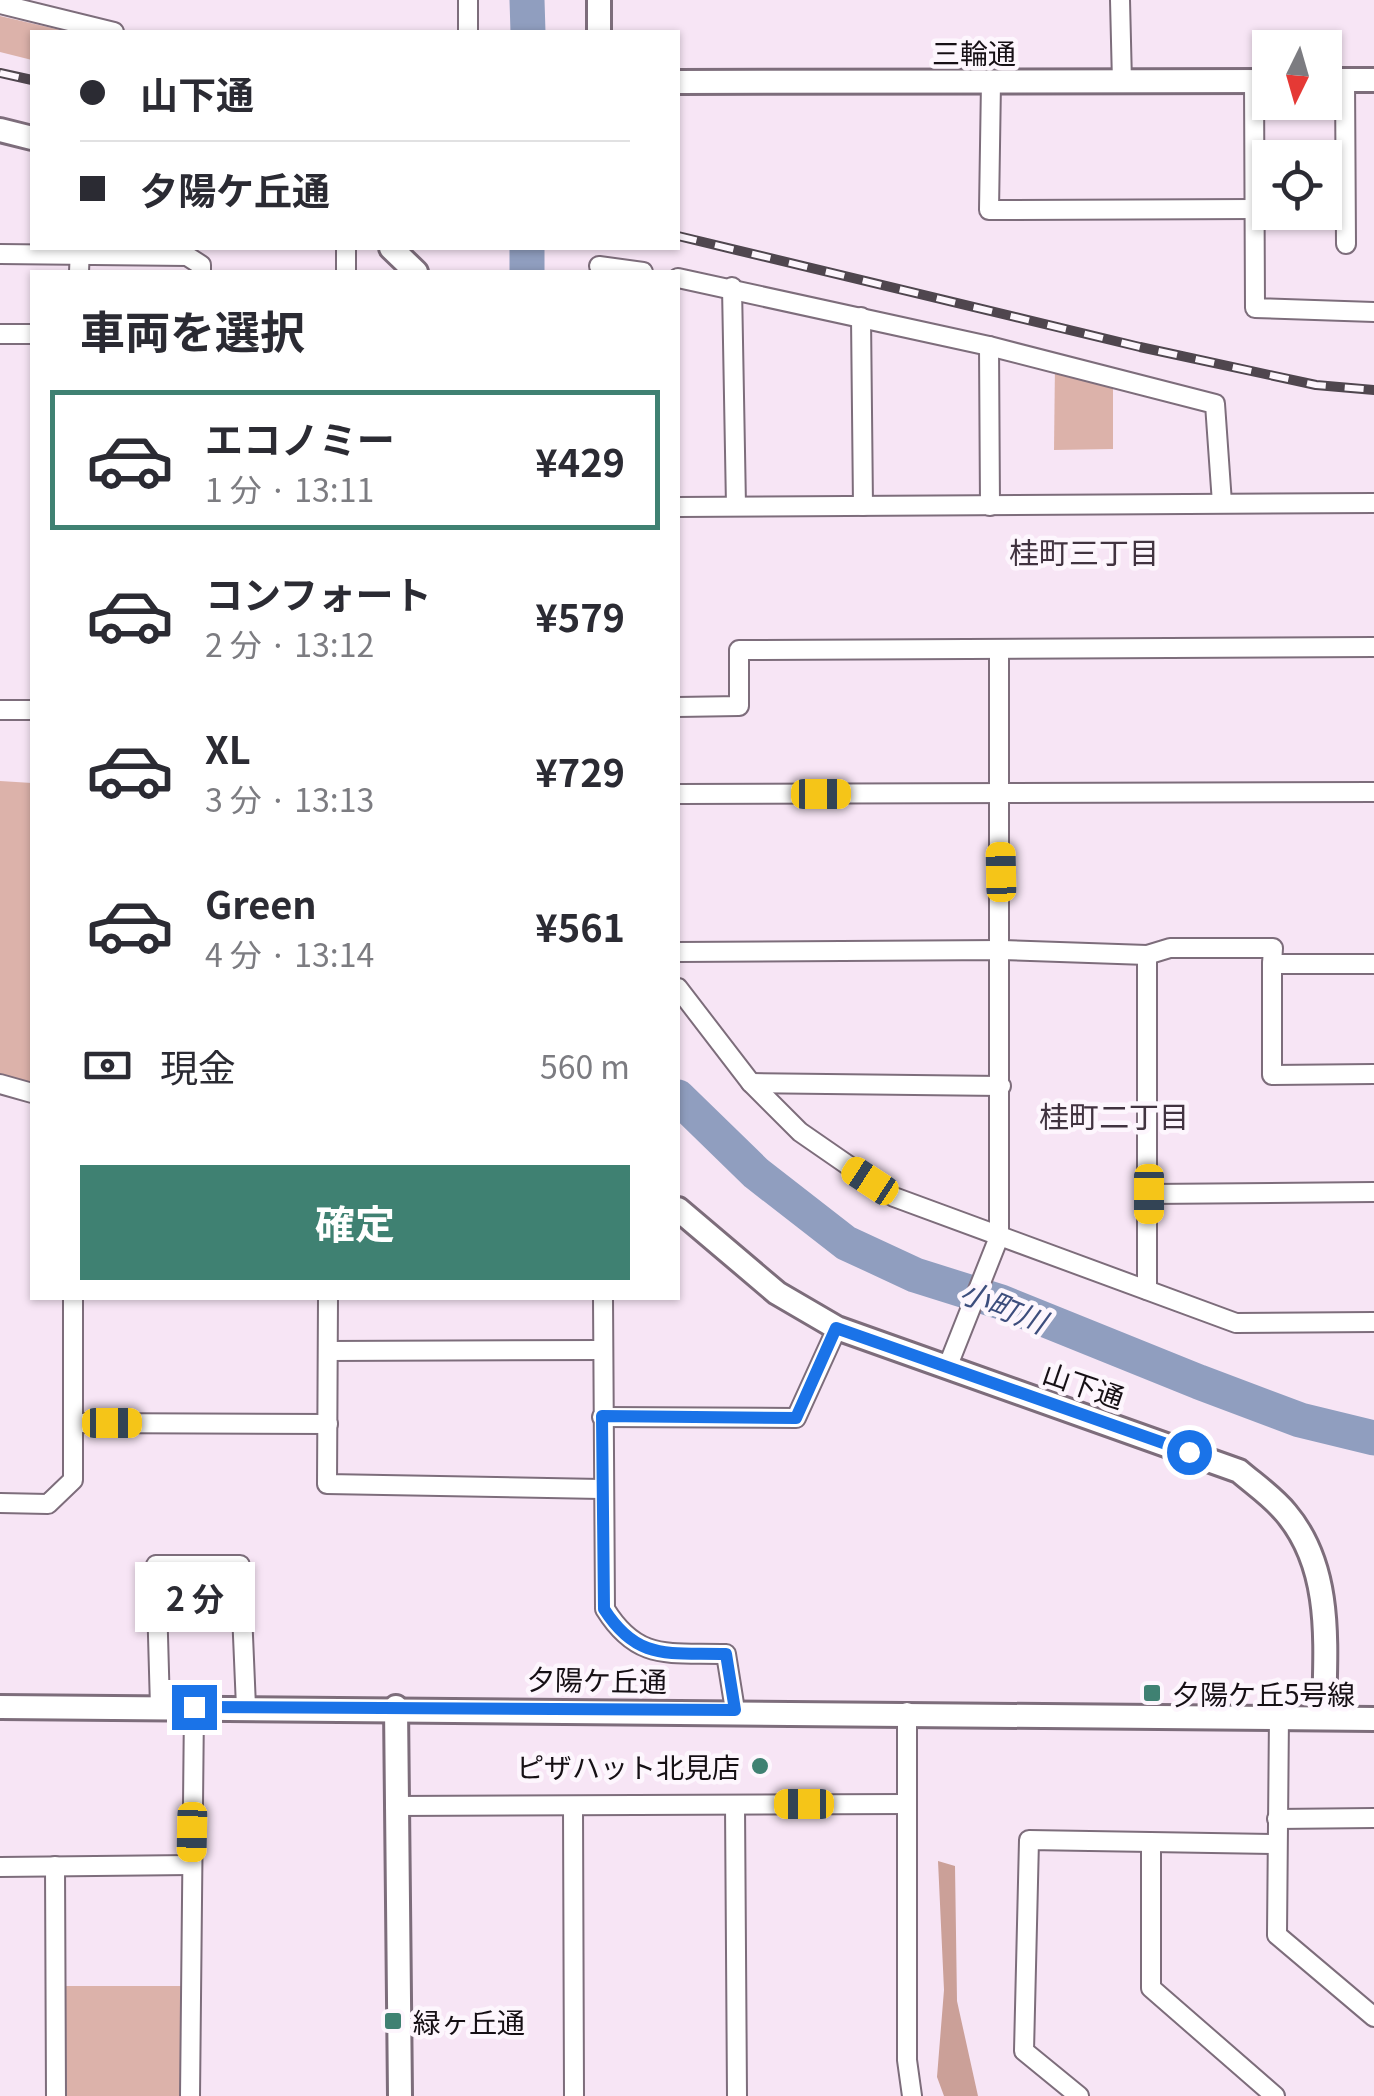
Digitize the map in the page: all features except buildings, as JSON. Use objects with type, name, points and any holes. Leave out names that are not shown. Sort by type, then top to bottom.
[{"type":"street","points":[[468,0],[468,30]]},
{"type":"street","points":[[599,0],[599,30]]},
{"type":"street","points":[[1120,0],[1122,82]]},
{"type":"street","points":[[0,4],[106,30]]},
{"type":"street","points":[[1342,80],[1374,80]]},
{"type":"street","name":"三輪通","points":[[680,82],[1252,81]]},
{"type":"street","points":[[991,82],[989,210],[1252,209]]},
{"type":"street","points":[[1338,120],[1346,244]]},
{"type":"street","points":[[0,130],[30,138]]},
{"type":"street","points":[[1254,230],[1255,308],[1374,312]]},
{"type":"street","points":[[393,250],[414,270]]},
{"type":"street","points":[[0,254],[80,258],[186,256],[201,264],[201,270]]},
{"type":"street","points":[[599,262],[634,270]]},
{"type":"street","points":[[680,278],[732,286],[990,346],[1216,404],[1222,504]]},
{"type":"street","points":[[732,286],[736,506]]},
{"type":"street","points":[[861,316],[863,506]]},
{"type":"street","points":[[0,334],[30,334]]},
{"type":"street","points":[[990,346],[990,506]]},
{"type":"street","points":[[680,506],[1374,504]]},
{"type":"street","points":[[680,707],[738,706],[739,650],[1374,647]]},
{"type":"street","points":[[947,1368],[999,1237],[999,649]]},
{"type":"street","points":[[0,710],[30,710]]},
{"type":"street","points":[[680,794],[1374,792]]},
{"type":"street","points":[[680,952],[1002,950],[1147,955],[1170,948],[1273,948],[1272,1075],[1374,1074]]},
{"type":"street","points":[[1147,955],[1148,1290]]},
{"type":"street","points":[[1272,964],[1374,964]]},
{"type":"street","points":[[680,991],[752,1083],[800,1132],[894,1197],[1236,1323],[1374,1322]]},
{"type":"street","points":[[752,1083],[1001,1086]]},
{"type":"street","points":[[0,1084],[30,1092]]},
{"type":"street","points":[[1149,1194],[1374,1192]]},
{"type":"street","name":"山下通","points":[[680,1210],[777,1293],[836,1328],[1239,1471],[1286,1512],[1310,1550],[1325,1608],[1324,1717]]},
{"type":"street","points":[[0,1504],[48,1504],[74,1480],[73,1300]]},
{"type":"street","points":[[328,1300],[327,1484],[601,1489]]},
{"type":"street","points":[[603,1300],[604,1609],[622,1636],[645,1651],[726,1654],[735,1710]]},
{"type":"street","points":[[602,1416],[796,1418],[836,1328]]},
{"type":"street","points":[[328,1351],[603,1350]]},
{"type":"street","points":[[76,1423],[328,1424]]},
{"type":"street","points":[[160,1707],[156,1565],[240,1565],[246,1707]]},
{"type":"street","name":"夕陽ケ丘通","points":[[0,1707],[396,1707],[1374,1719]]},
{"type":"street","points":[[190,2096],[194,1707]]},
{"type":"street","points":[[396,1707],[400,2096]]},
{"type":"street","points":[[906,1712],[907,2060],[912,2096]]},
{"type":"street","points":[[1279,1715],[1277,1934],[1374,2017]]},
{"type":"street","points":[[735,1804],[737,2096]]},
{"type":"street","points":[[395,1806],[907,1804]]},
{"type":"street","points":[[573,1807],[574,2096]]},
{"type":"street","points":[[1278,1818],[1374,1818]]},
{"type":"street","points":[[1079,2096],[1024,2051],[1029,1840],[1277,1844]]},
{"type":"street","points":[[1151,1843],[1151,1988],[1275,2096]]},
{"type":"street","points":[[0,1867],[191,1865]]},
{"type":"street","points":[[54,1866],[56,2096]]},
{"type":"shaded area","points":[[0,16],[60,30],[30,30],[30,60],[0,52]]},
{"type":"shaded area","points":[[1055,363],[1113,378],[1113,449],[1054,450]]},
{"type":"shaded area","points":[[0,781],[30,783],[30,1092],[0,1084]]},
{"type":"shaded area","points":[[938,1861],[955,1866],[957,2001],[978,2096],[944,2096],[937,2077],[944,1990]]},
{"type":"shaded area","points":[[55,1986],[191,1986],[190,2096],[56,2096]]},
{"type":"waterway","name":"小町川","points":[[527,0],[528,30]]},
{"type":"waterway","name":"小町川","points":[[527,250],[527,270]]},
{"type":"waterway","name":"小町川","points":[[680,1099],[756,1173],[846,1243],[915,1275],[1001,1302],[1300,1420],[1374,1438]]},
{"type":"railway","points":[[0,73],[30,80]]},
{"type":"railway","points":[[680,236],[1140,347],[1316,385],[1374,390]]},
{"type":"place","name":"夕陽ケ丘5号線","points":[[1152,1693]]},
{"type":"place","name":"ピザハット北見店","points":[[760,1766]]},
{"type":"place","name":"緑ヶ丘通","points":[[393,2021]]},
{"type":"district","name":"桂町三丁目","points":[[1084,551]]},
{"type":"district","name":"桂町二丁目","points":[[1114,1115]]},
{"type":"route","points":[[194,1707],[735,1710],[726,1654],[645,1651],[622,1636],[604,1609],[602,1416],[796,1418],[836,1328],[1189,1452]]}]
